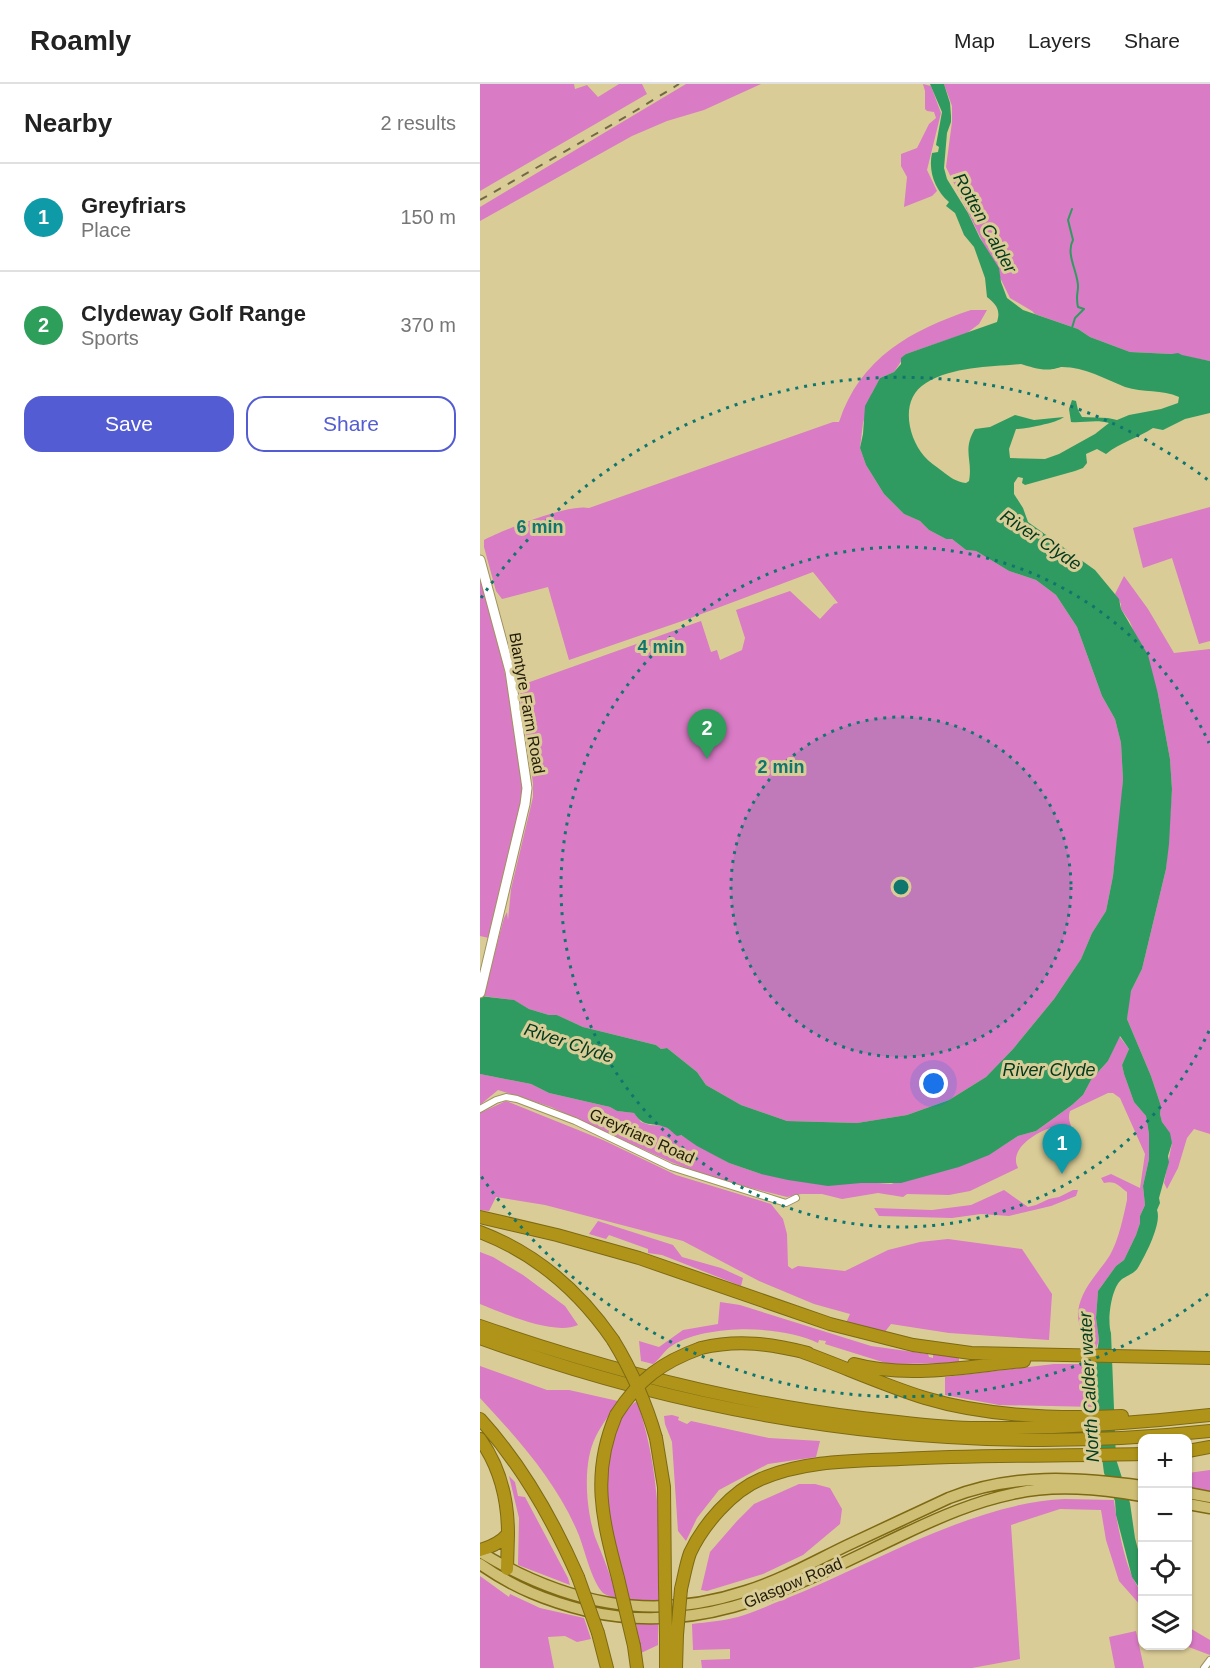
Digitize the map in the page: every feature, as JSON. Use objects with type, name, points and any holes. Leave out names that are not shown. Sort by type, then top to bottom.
[{"type":"highway","points":[[480,1217],[639,1258],[830,1324],[913,1345],[970,1353],[1210,1358]]},
{"type":"highway","points":[[480,1232],[525,1254],[558,1277],[584,1303],[613,1340],[633,1375],[656,1438],[664,1487],[665,1587],[676,1668]]},
{"type":"highway","points":[[480,1326],[538,1346],[668,1383],[811,1412],[969,1428],[1210,1414]]},
{"type":"highway","points":[[480,1338],[536,1358],[689,1401],[770,1418],[861,1431],[944,1438],[1090,1440],[1210,1431]]},
{"type":"highway","points":[[637,1668],[603,1512],[601,1466],[616,1414],[633,1390],[645,1378],[675,1358],[701,1348],[744,1342],[775,1345],[864,1367],[897,1370],[946,1370],[1070,1356]]},
{"type":"highway","points":[[800,1351],[906,1392],[956,1406],[1002,1413],[1097,1421]]},
{"type":"highway","points":[[480,1419],[529,1482],[555,1526],[578,1577],[598,1633],[607,1668]]},
{"type":"highway","points":[[480,1424],[512,1458]]},
{"type":"highway","points":[[480,1438],[494,1462],[507,1507],[507,1569]]},
{"type":"highway","points":[[1192,1451],[1210,1447]]},
{"type":"highway","points":[[1192,1452],[1210,1453]]},
{"type":"highway","points":[[666,1668],[671,1635],[690,1555],[706,1525],[730,1500],[759,1479],[799,1467],[839,1461],[927,1457],[1138,1454]]},
{"type":"highway","points":[[480,1551],[496,1545],[508,1534]]},
{"type":"main road","name":"Blantyre Farm Road","points":[[480,560],[510,671],[524,762],[526,793],[480,993]]},
{"type":"main road","name":"Glasgow Road","points":[[480,1551],[507,1569],[569,1594],[610,1604],[657,1606],[696,1603],[730,1596],[762,1585],[964,1492],[1001,1482],[1024,1479],[1103,1485]]},
{"type":"main road","points":[[1103,1485],[1137,1490]]},
{"type":"main road","name":"Glasgow Road","points":[[480,1564],[526,1592],[561,1605],[613,1617],[668,1618],[740,1606],[783,1591],[944,1516],[989,1499],[1038,1490],[1103,1485]]},
{"type":"main road","points":[[1192,1494],[1210,1497]]},
{"type":"main road","points":[[1192,1505],[1210,1508]]},
{"type":"main road","points":[[507,1569],[508,1579],[561,1605]]},
{"type":"street","name":"Greyfriars Road","points":[[480,1109],[506,1097],[517,1099],[575,1121],[671,1167],[786,1203],[796,1198]]},
{"type":"street","points":[[1204,1668],[1210,1660]]},
{"type":"shaded area","points":[[480,84],[574,84],[575,89],[587,85],[598,97],[619,84],[642,84],[647,94],[480,191]]},
{"type":"shaded area","points":[[686,84],[761,84],[704,110],[667,121],[632,136],[480,221],[480,207]]},
{"type":"shaded area","points":[[923,84],[931,86],[941,113],[927,170],[937,191],[932,196],[904,207],[907,177],[901,166],[901,154],[917,148],[929,124],[936,118],[934,112],[925,109]]},
{"type":"shaded area","points":[[944,84],[1210,84],[1210,361],[1172,354],[1130,352],[1090,337],[1078,329],[1035,314],[1010,298],[946,167],[952,106]]},
{"type":"shaded area","points":[[971,310],[987,310],[979,324],[967,333],[906,354],[894,372],[880,378],[872,393],[863,423],[860,448],[866,465],[884,494],[904,514],[920,521],[929,530],[946,539],[952,539],[966,550],[976,551],[1009,571],[1036,580],[1056,595],[1077,627],[1102,696],[1115,719],[1121,743],[1123,780],[1113,876],[1106,911],[1092,933],[1081,959],[1054,999],[1013,1049],[986,1077],[949,1100],[907,1115],[857,1123],[787,1121],[741,1105],[706,1085],[697,1072],[667,1048],[661,1049],[656,1045],[583,1027],[557,1015],[529,1009],[513,1000],[483,996],[507,912],[508,920],[511,889],[533,797],[520,694],[527,683],[701,621],[711,652],[717,650],[720,660],[742,650],[745,638],[736,610],[790,591],[820,619],[834,604],[838,603],[813,572],[688,619],[569,660],[548,587],[502,599],[496,591],[484,540],[536,518],[567,509],[589,508],[833,422],[839,422],[860,380],[890,350],[908,337],[928,327]]},
{"type":"shaded area","points":[[1210,507],[1210,641],[1199,644],[1172,558],[1143,568],[1133,528]]},
{"type":"shaded area","points":[[480,574],[506,680],[523,787],[489,938],[480,936]]},
{"type":"shaded area","points":[[1124,576],[1148,609],[1174,653],[1210,649],[1210,1134],[1194,1129],[1187,1138],[1178,1168],[1167,1189],[1164,1183],[1172,1143],[1162,1122],[1161,1106],[1151,1076],[1127,1019],[1128,1002],[1142,969],[1166,869],[1172,789],[1170,759],[1158,694],[1130,622],[1115,594]]},
{"type":"shaded area","points":[[1119,1036],[1129,1049],[1122,1065],[1124,1074],[1134,1102],[1146,1116],[1149,1159],[1143,1186],[1145,1205],[1136,1235],[1124,1260],[1116,1266],[1098,1291],[1096,1318],[1099,1340],[1096,1349],[1086,1349],[1078,1312],[1086,1288],[1113,1249],[1127,1200],[1127,1192],[1114,1183],[1104,1183],[1101,1178],[1111,1174],[1140,1188],[1145,1154],[1120,1098],[1113,1093],[1108,1093],[1070,1111],[1070,1123],[1078,1141],[1074,1145],[1072,1132],[1064,1128],[1054,1127],[1040,1132],[1026,1142],[1017,1154],[1018,1168],[970,1191],[949,1195],[907,1194],[903,1197],[878,1193],[842,1199],[822,1194],[787,1197],[712,1178],[671,1162],[551,1107],[498,1090],[480,1105],[480,1074],[531,1084],[549,1093],[610,1107],[617,1111],[634,1113],[641,1122],[665,1126],[729,1163],[761,1174],[891,1184],[1001,1147],[1018,1136],[1036,1131],[1083,1095],[1091,1080],[1108,1061]]},
{"type":"shaded area","points":[[506,1101],[603,1140],[676,1175],[771,1204],[783,1219],[787,1234],[788,1266],[792,1269],[798,1266],[845,1271],[888,1250],[920,1242],[948,1239],[1022,1249],[1052,1294],[1049,1340],[949,1333],[891,1324],[884,1333],[846,1323],[850,1314],[814,1304],[759,1281],[683,1241],[545,1205],[496,1197],[489,1211],[480,1210],[480,1113]]},
{"type":"shaded area","points":[[1004,1190],[1028,1207],[1078,1190],[1076,1196],[1051,1206],[1009,1216],[981,1214],[952,1218],[879,1216],[874,1208],[932,1210],[971,1205]]},
{"type":"shaded area","points":[[598,1221],[673,1245],[682,1257],[721,1268],[743,1278],[741,1286],[662,1255],[648,1253],[648,1249],[609,1235],[606,1239],[589,1234]]},
{"type":"shaded area","points":[[480,1252],[523,1275],[565,1306],[578,1325],[568,1328],[543,1326],[480,1304]]},
{"type":"shaded area","points":[[720,1302],[740,1305],[871,1346],[928,1354],[933,1358],[933,1354],[959,1357],[959,1363],[889,1364],[825,1344],[826,1341],[819,1340],[818,1343],[786,1333],[746,1329],[705,1333],[688,1338],[670,1347],[653,1364],[641,1361],[639,1341],[659,1347],[683,1330],[718,1324]]},
{"type":"shaded area","points":[[1054,1364],[1095,1364],[1097,1407],[999,1405],[945,1395],[945,1377]]},
{"type":"shaded area","points":[[480,1366],[547,1390],[569,1390],[618,1401],[598,1432],[592,1447],[587,1472],[592,1526],[616,1598],[603,1593],[599,1587],[569,1514],[547,1478],[522,1445],[480,1398]]},
{"type":"shaded area","points":[[637,1401],[645,1426],[657,1500],[659,1602],[630,1600],[613,1537],[607,1494],[610,1452],[616,1431],[622,1418]]},
{"type":"shaded area","points":[[664,1416],[679,1417],[678,1420],[687,1424],[691,1421],[769,1438],[820,1441],[816,1457],[768,1464],[719,1490],[697,1518],[686,1541],[678,1531],[672,1442]]},
{"type":"shaded area","points":[[1210,1470],[1210,1494],[1192,1492],[1192,1472]]},
{"type":"shaded area","points":[[509,1476],[515,1482],[518,1496],[525,1497],[570,1585],[518,1565],[519,1518]]},
{"type":"shaded area","points":[[799,1484],[815,1484],[830,1488],[842,1509],[840,1524],[803,1555],[763,1574],[707,1591],[701,1590],[710,1552],[737,1521],[754,1504]]},
{"type":"shaded area","points":[[1065,1499],[1114,1500],[1123,1549],[1138,1587],[1138,1602],[1119,1581],[1106,1540],[1101,1510],[1060,1509],[1011,1525],[1020,1659],[972,1668],[702,1668],[701,1660],[730,1659],[730,1649],[693,1650],[692,1624],[738,1617],[818,1585],[958,1523],[1030,1503]]},
{"type":"shaded area","points":[[480,1576],[509,1597],[510,1594],[540,1608],[584,1618],[591,1639],[577,1642],[565,1636],[548,1637],[554,1668],[480,1668]]},
{"type":"shaded area","points":[[658,1623],[658,1645],[641,1653],[636,1624]]},
{"type":"shaded area","points":[[1192,1629],[1210,1640],[1210,1655],[1192,1648]]},
{"type":"shaded area","points":[[1136,1631],[1138,1650],[1140,1650],[1144,1668],[1115,1668],[1109,1637]]},
{"type":"water","name":"River Clyde","points":[[930,84],[944,84],[950,103],[951,122],[947,133],[944,168],[947,179],[999,268],[1007,298],[1023,310],[1078,329],[1090,337],[1130,352],[1178,353],[1210,361],[1210,413],[1185,419],[1163,430],[1153,428],[1106,454],[1097,449],[1086,454],[1087,463],[1083,468],[1075,471],[1025,485],[1022,483],[1023,478],[1018,477],[1014,483],[1014,494],[1028,522],[1095,570],[1119,599],[1121,609],[1148,655],[1170,759],[1172,789],[1166,869],[1142,969],[1131,991],[1127,1019],[1151,1076],[1161,1106],[1162,1122],[1170,1133],[1172,1143],[1159,1198],[1157,1223],[1152,1238],[1137,1269],[1118,1284],[1112,1298],[1109,1321],[1116,1459],[1130,1503],[1138,1550],[1138,1586],[1132,1577],[1116,1515],[1115,1501],[1104,1473],[1098,1426],[1095,1364],[1099,1340],[1096,1318],[1098,1291],[1116,1266],[1124,1260],[1136,1235],[1145,1205],[1143,1186],[1149,1159],[1146,1116],[1134,1102],[1124,1074],[1122,1065],[1129,1049],[1120,1036],[1108,1061],[1091,1080],[1083,1095],[1036,1131],[1018,1136],[989,1155],[959,1167],[901,1183],[828,1186],[761,1174],[729,1163],[681,1135],[677,1136],[667,1128],[645,1123],[634,1113],[617,1111],[610,1107],[549,1093],[531,1084],[480,1074],[480,996],[514,1000],[529,1009],[557,1015],[583,1027],[656,1045],[661,1049],[667,1048],[697,1072],[706,1085],[741,1105],[787,1121],[857,1123],[907,1115],[949,1100],[986,1077],[1013,1049],[1054,999],[1081,959],[1092,933],[1106,911],[1113,876],[1123,780],[1121,743],[1115,719],[1102,696],[1077,627],[1056,595],[1036,580],[1009,571],[976,551],[966,550],[952,539],[946,539],[929,530],[920,521],[904,514],[884,494],[866,465],[860,448],[865,406],[880,378],[894,372],[901,364],[901,358],[906,354],[997,322],[997,308],[987,297],[985,278],[974,247],[964,235],[955,213],[946,206],[949,202],[940,192],[934,180],[931,160],[932,153],[938,152],[939,147],[936,145],[942,112]],"holes":[[[1021,364],[1037,368],[1079,369],[1125,387],[1179,397],[1178,403],[1117,420],[1082,417],[1076,401],[1072,400],[1069,409],[1071,422],[1109,423],[1095,434],[1045,459],[1010,458],[1009,449],[1016,429],[1033,427],[1064,417],[1034,420],[1015,415],[990,427],[975,429],[969,443],[970,474],[969,481],[966,483],[950,477],[926,458],[918,448],[910,428],[909,407],[912,398],[926,383],[948,373],[972,368]]]},
{"type":"waterway","points":[[1071,331],[1075,318],[1084,309],[1078,307],[1078,282],[1071,258],[1073,240],[1068,220],[1072,209]]},
{"type":"railway","points":[[480,200],[679,84]]},
{"type":"place","name":"Clydeway Golf Range","points":[[707,759]]},
{"type":"place","name":"Greyfriars","points":[[1062,1174]]},
{"type":"water label","name":"Rotten Calder","points":[[985,223]]},
{"type":"water label","name":"North Calder water","points":[[1089,1387]]}]
